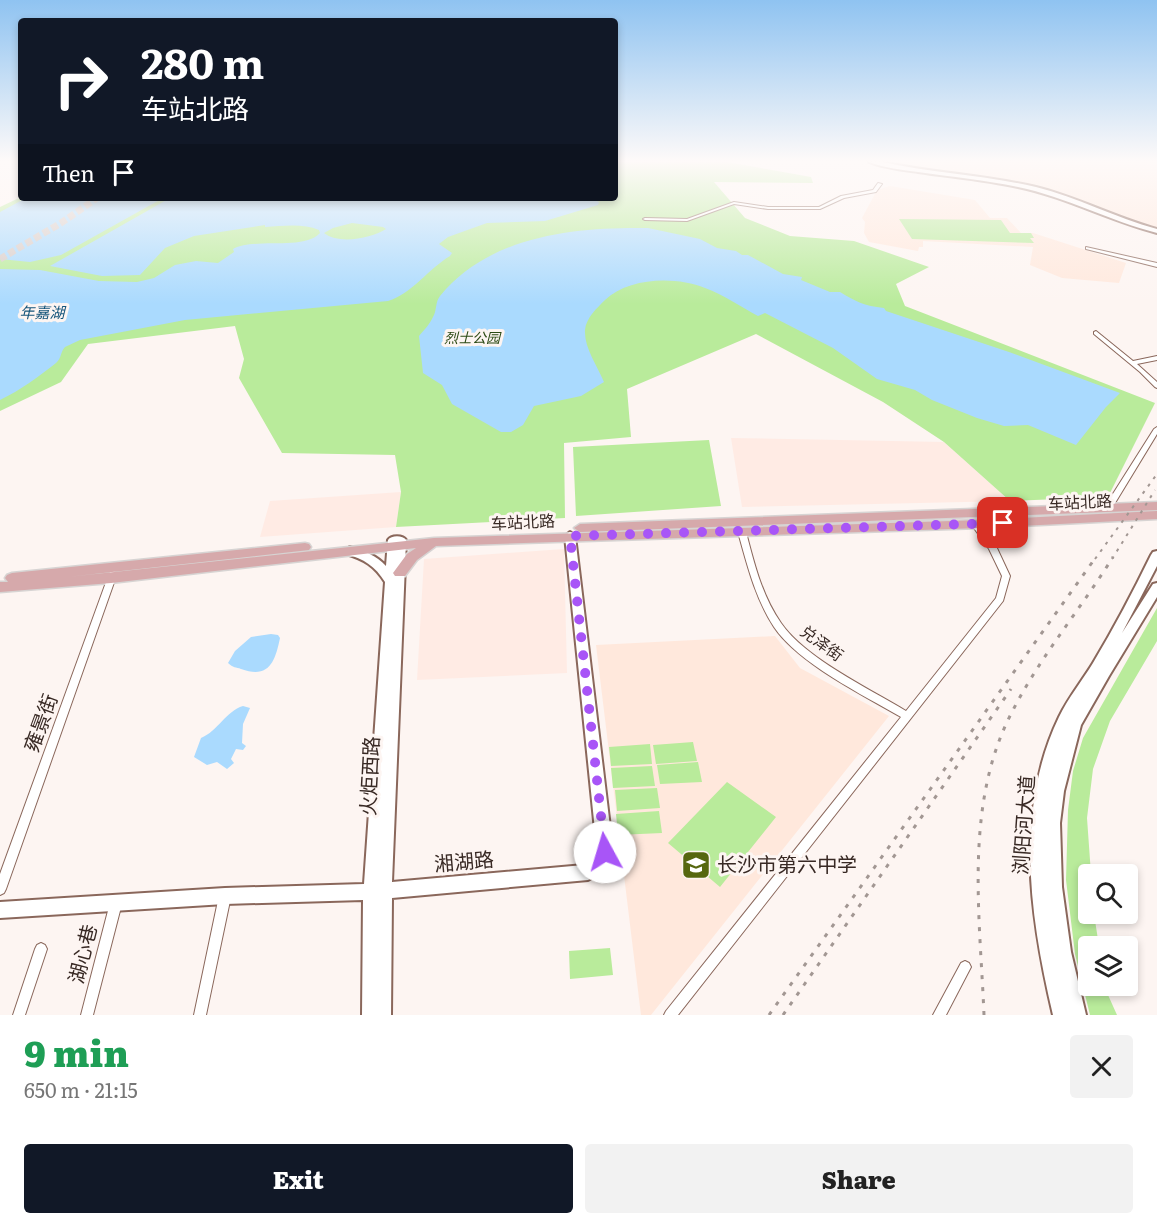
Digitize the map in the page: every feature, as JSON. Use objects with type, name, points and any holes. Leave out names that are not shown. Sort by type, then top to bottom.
[{"type":"main road","name":"车站北路","points":[[0,588],[507,531],[1157,506]]},
{"type":"main road","name":"车站北路","points":[[0,579],[113,574],[283,549],[570,536],[975,524],[1157,515]]},
{"type":"main road","points":[[395,577],[412,557],[434,543]]},
{"type":"street","points":[[645,219],[687,220],[716,209]]},
{"type":"street","points":[[1090,209],[1157,231]]},
{"type":"street","points":[[1092,209],[1157,231]]},
{"type":"street","points":[[1089,248],[1157,266]]},
{"type":"street","points":[[1096,333],[1157,386]]},
{"type":"street","points":[[1132,363],[1157,358]]},
{"type":"street","points":[[1108,508],[1157,429]]},
{"type":"street","points":[[670,1015],[1000,599],[1006,576],[993,548],[975,524]]},
{"type":"street","name":"兑泽街","points":[[742,532],[760,594],[779,629],[803,653],[907,716]]},
{"type":"street","name":"湘湖路","points":[[0,910],[225,896],[377,891],[588,872],[605,852],[570,536]]},
{"type":"street","name":"火炬西路","points":[[371,1015],[397,543]]},
{"type":"street","points":[[347,550],[367,554],[395,577]]},
{"type":"street","name":"浏阳河大道","points":[[1062,1015],[1047,956],[1039,895],[1042,784],[1063,723],[1135,602],[1157,555]]},
{"type":"street","name":"雍景街","points":[[0,889],[113,574]]},
{"type":"street","name":"浏阳河大道","points":[[1077,1015],[1063,958],[1052,891],[1056,787],[1074,726],[1157,587]]},
{"type":"street","name":"火炬西路","points":[[377,891],[382,1015]]},
{"type":"street","points":[[200,1015],[225,896]]},
{"type":"street","name":"湖心巷","points":[[87,1015],[117,903]]},
{"type":"street","points":[[19,1015],[41,949]]},
{"type":"street","points":[[939,1015],[964,968]]},
{"type":"shaded area","points":[[867,209],[983,209],[990,218],[1007,218],[1021,233],[1033,233],[1126,263],[1119,283],[1062,278],[1030,265],[1033,247],[923,241],[923,247],[919,247],[918,251],[869,242],[864,233],[865,222],[862,218]]},
{"type":"shaded area","points":[[1097,209],[1157,209],[1157,229]]},
{"type":"shaded area","points":[[731,438],[944,442],[1010,501],[742,507]]},
{"type":"shaded area","points":[[401,492],[396,527],[260,537],[270,501]]},
{"type":"shaded area","points":[[564,549],[567,673],[417,680],[424,559]]},
{"type":"shaded area","name":"长沙市第六中学","points":[[775,636],[800,668],[889,716],[651,1015],[641,1015],[596,645]]},
{"type":"green space","name":"烈士公园","points":[[0,209],[738,209],[745,218],[790,236],[854,241],[929,267],[896,284],[905,306],[1155,403],[1108,497],[1010,501],[944,442],[883,402],[756,334],[627,389],[631,437],[564,443],[565,518],[396,527],[401,492],[395,455],[282,453],[239,378],[244,359],[235,326],[88,344],[61,382],[0,411]]},
{"type":"green space","points":[[899,219],[1001,220],[1010,233],[1031,233],[1034,238],[1030,238],[1034,243],[912,239]]},
{"type":"green space","points":[[709,440],[721,506],[576,516],[573,447]]},
{"type":"green space","points":[[1157,608],[1157,641],[1110,721],[1093,769],[1087,818],[1090,864],[1078,864],[1078,924],[1096,924],[1097,936],[1078,936],[1078,966],[1066,880],[1068,810],[1073,771],[1083,738]]},
{"type":"green space","points":[[693,742],[697,761],[656,764],[653,745]]},
{"type":"green space","points":[[650,744],[652,764],[611,766],[609,747]]},
{"type":"green space","points":[[698,762],[702,782],[660,784],[657,765]]},
{"type":"green space","points":[[652,766],[655,786],[613,788],[611,768]]},
{"type":"green space","points":[[727,782],[776,817],[720,887],[668,843]]},
{"type":"green space","points":[[657,788],[660,808],[617,811],[615,790]]},
{"type":"green space","points":[[659,811],[662,833],[618,835],[616,814]]},
{"type":"green space","points":[[610,948],[613,975],[570,979],[569,951]]},
{"type":"green space","points":[[1085,996],[1108,996],[1117,1015],[1090,1015]]},
{"type":"water","name":"年嘉湖","points":[[5,209],[143,209],[61,255],[30,262],[0,259],[0,212]]},
{"type":"water","name":"年嘉湖","points":[[150,209],[584,209],[545,221],[487,223],[448,237],[439,244],[452,253],[450,256],[405,293],[388,301],[185,320],[80,340],[65,347],[58,361],[43,373],[0,400],[0,269],[40,270],[99,281],[137,282],[154,278],[175,265],[196,261],[218,263],[234,252],[233,249],[242,246],[303,241],[320,233],[319,230],[306,226],[265,227],[265,225],[194,236],[165,248],[140,275],[102,276],[50,266]],"holes":[[[352,223],[386,229],[355,239],[338,239],[324,233]]]},
{"type":"water","points":[[648,228],[700,239],[717,248],[748,255],[783,274],[802,277],[801,280],[830,292],[840,292],[860,303],[884,308],[886,311],[1009,352],[1120,393],[1076,445],[1028,425],[1004,426],[977,418],[932,400],[915,390],[877,379],[833,348],[765,313],[758,316],[705,288],[667,280],[640,283],[615,292],[590,317],[585,337],[604,382],[581,396],[534,406],[523,425],[511,432],[501,432],[452,404],[442,385],[423,373],[419,336],[432,320],[438,298],[460,276],[483,260],[509,247],[563,233]]},
{"type":"water","points":[[278,635],[280,638],[273,661],[264,670],[251,672],[233,667],[228,663],[235,651],[251,637]]},
{"type":"water","points":[[243,706],[250,708],[243,724],[242,743],[246,746],[243,750],[236,749],[231,759],[234,763],[227,769],[217,762],[207,765],[194,757],[201,738],[232,712]]},
{"type":"tunnel","points":[[0,259],[81,209]]},
{"type":"railway","points":[[1095,559],[1157,474]]},
{"type":"railway","points":[[1112,559],[1155,490]]},
{"type":"railway","points":[[769,1015],[1096,557]]},
{"type":"railway","points":[[984,1015],[978,861],[986,786],[996,749],[1011,714],[1034,673],[1113,557]]},
{"type":"railway","points":[[783,1015],[1011,689]]},
{"type":"place","name":"长沙市第六中学","points":[[696,865]]},
{"type":"route","points":[[605,852],[570,536],[1003,523]]}]
